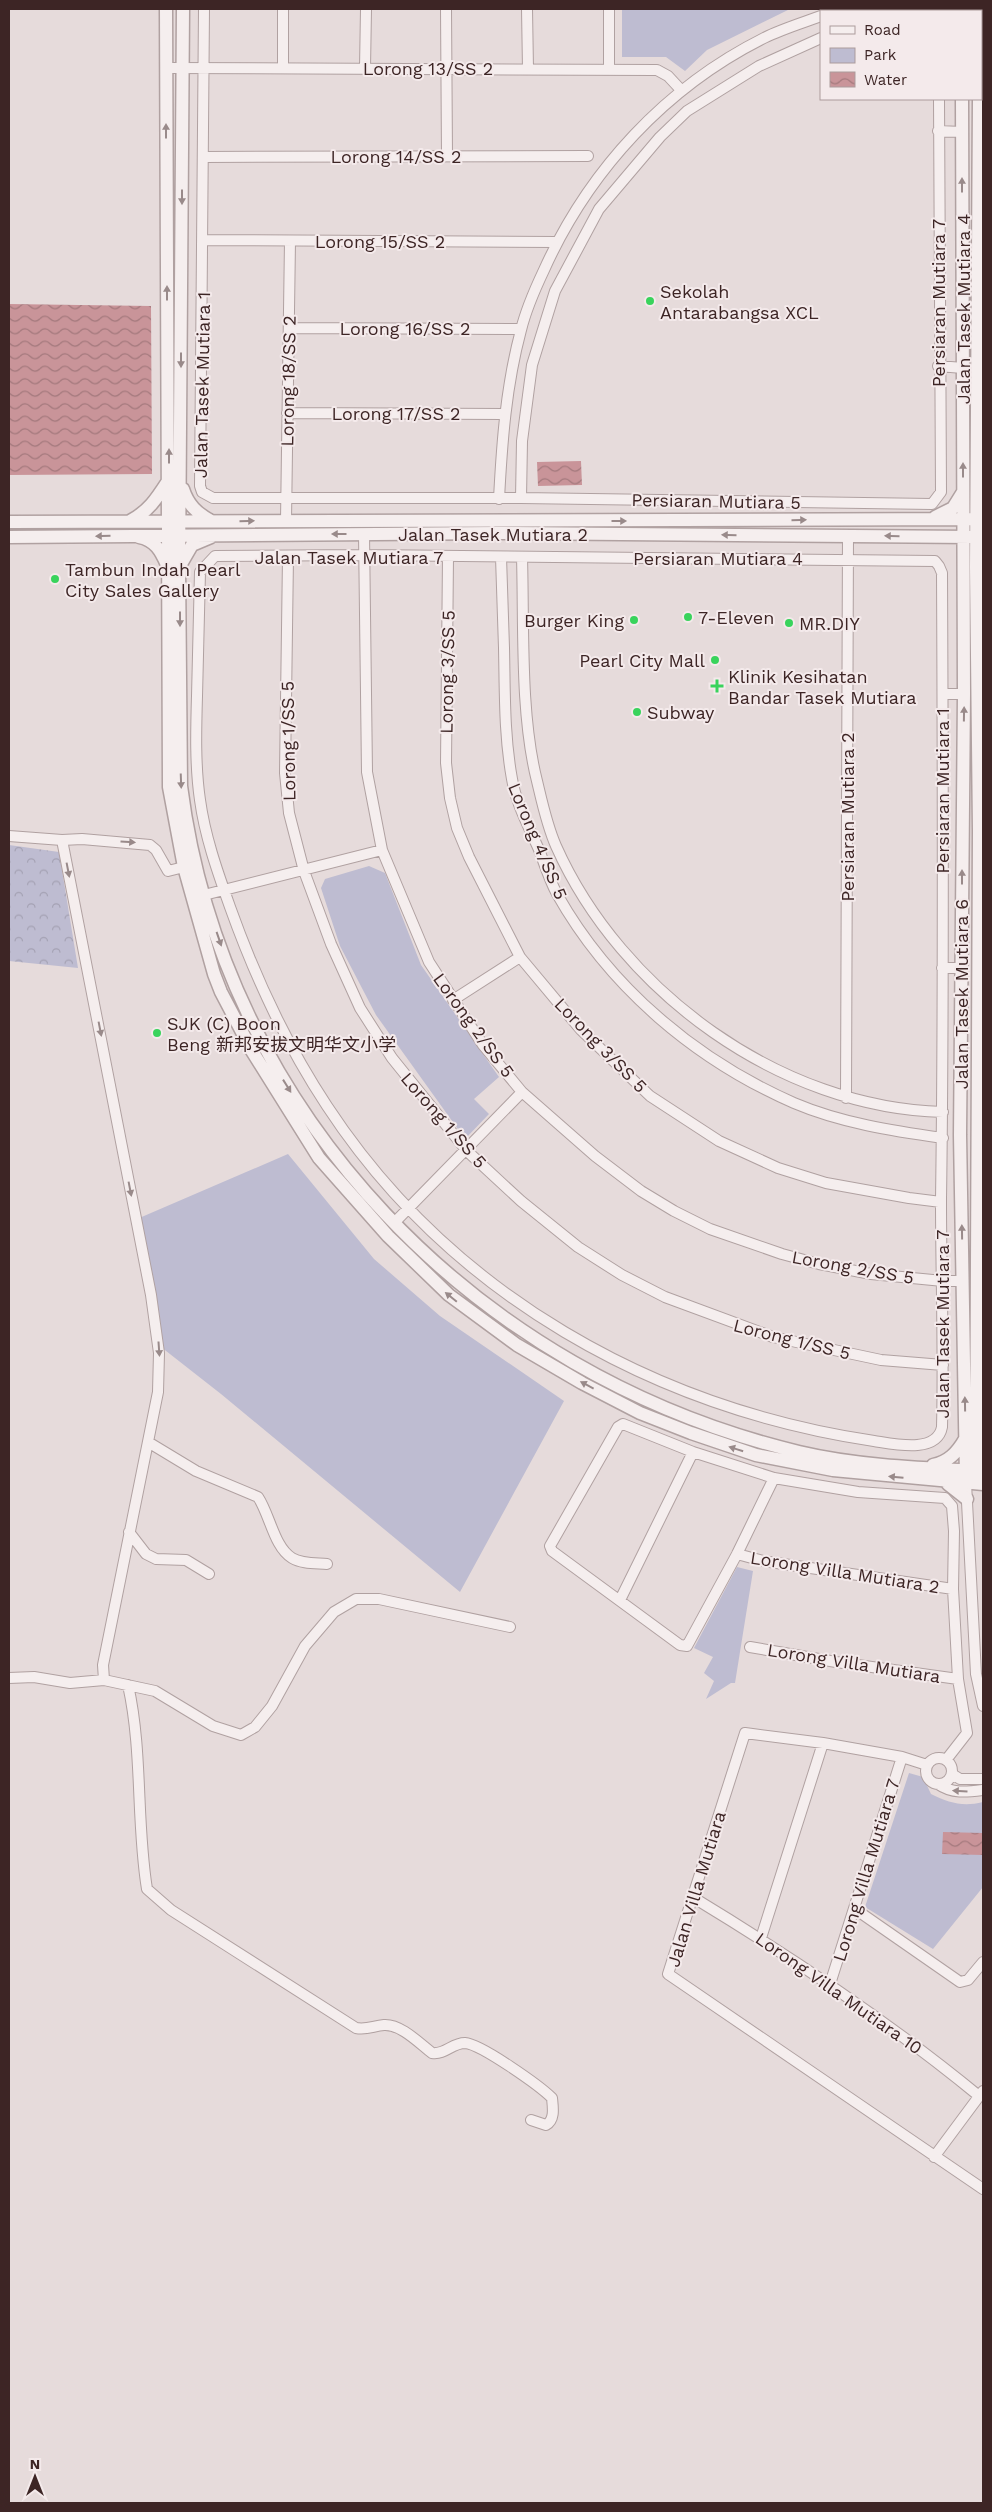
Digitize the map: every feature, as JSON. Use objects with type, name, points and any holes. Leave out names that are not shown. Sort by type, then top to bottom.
[{"type":"street","name":"Jalan Tasek Mutiara 1","points":[[166,9],[175,480]]},
{"type":"street","name":"Jalan Tasek Mutiara 1","points":[[175,522],[183,9]]},
{"type":"street","name":"Jalan Tasek Mutiara 1","points":[[204,9],[200,486],[202,492],[213,498],[499,499]]},
{"type":"street","points":[[283,9],[283,68]]},
{"type":"street","points":[[365,68],[366,9]]},
{"type":"street","points":[[446,9],[447,156]]},
{"type":"street","points":[[528,9],[528,69]]},
{"type":"street","points":[[609,9],[609,69]]},
{"type":"street","points":[[499,499],[504,414],[521,329],[529,303],[556,242],[583,198],[629,139],[681,90],[722,62],[765,38],[820,16]]},
{"type":"street","points":[[521,498],[523,434],[532,365],[555,291],[599,209],[660,137],[688,111],[759,66],[820,38]]},
{"type":"street","name":"Lorong 13/SS 2","points":[[166,68],[445,68],[662,71],[681,90]]},
{"type":"street","name":"Persiaran Mutiara 7","points":[[932,504],[941,492],[938,366],[939,100]]},
{"type":"street","name":"Jalan Tasek Mutiara 4","points":[[962,100],[963,492],[975,520]]},
{"type":"street","name":"Jalan Tasek Mutiara 4","points":[[975,520],[980,494],[979,100]]},
{"type":"street","points":[[938,131],[962,132]]},
{"type":"street","name":"Lorong 14/SS 2","points":[[204,157],[588,156]]},
{"type":"street","name":"Lorong 15/SS 2","points":[[203,240],[556,242]]},
{"type":"street","name":"Lorong 18/SS 2","points":[[286,520],[290,241]]},
{"type":"street","points":[[962,244],[979,244]]},
{"type":"street","name":"Lorong 16/SS 2","points":[[289,328],[521,329]]},
{"type":"street","points":[[938,366],[964,368]]},
{"type":"street","name":"Lorong 17/SS 2","points":[[288,413],[504,414]]},
{"type":"street","points":[[127,522],[144,513],[175,480],[196,512],[211,521]]},
{"type":"street","points":[[933,518],[953,508],[963,492]]},
{"type":"street","name":"Persiaran Mutiara 5","points":[[499,499],[932,504]]},
{"type":"street","points":[[775,502],[775,520]]},
{"type":"street","name":"Jalan Tasek Mutiara 2","points":[[9,537],[364,534],[646,527],[775,520],[933,518],[975,520]]},
{"type":"street","name":"Jalan Tasek Mutiara 2","points":[[9,522],[286,520],[646,527],[848,535],[980,537]]},
{"type":"street","name":"Jalan Tasek Mutiara 6","points":[[971,1436],[980,1327],[976,1141],[979,831],[976,567],[980,537],[975,520]]},
{"type":"street","name":"Jalan Tasek Mutiara 6","points":[[975,520],[964,537],[960,1135],[963,1281],[971,1436],[977,1485]]},
{"type":"street","points":[[175,522],[169,787],[184,867],[221,992],[272,1086],[319,1158],[388,1236],[448,1295],[517,1345],[640,1413],[691,1433],[756,1454],[833,1470],[977,1485],[969,1501],[974,1645],[976,1674],[983,1706]]},
{"type":"street","name":"Lorong 2/SS 5","points":[[364,534],[367,772],[382,850],[429,962],[483,1045],[522,1092],[596,1156],[641,1191],[674,1211],[710,1229],[782,1254],[819,1264],[871,1274],[943,1281],[963,1281]]},
{"type":"street","points":[[174,567],[192,546],[201,540],[218,535]]},
{"type":"street","name":"Persiaran Mutiara 2","points":[[846,1098],[848,535]]},
{"type":"street","points":[[130,536],[149,539],[174,567],[181,786],[185,818],[204,895],[235,986],[282,1078],[309,1121],[394,1223],[470,1294],[568,1360],[631,1394],[676,1414],[802,1453],[874,1463],[975,1471]]},
{"type":"street","points":[[940,537],[964,560]]},
{"type":"street","name":"Jalan Tasek Mutiara 7","points":[[501,557],[215,556],[200,572],[196,730],[199,799],[206,834],[224,891],[252,967],[298,1059],[329,1109],[408,1208],[433,1235],[473,1270],[558,1329],[600,1353],[675,1387],[753,1414],[831,1434],[895,1444],[923,1444],[933,1442],[941,1435],[943,1365],[941,1202],[943,1112]]},
{"type":"street","points":[[976,567],[983,556]]},
{"type":"street","name":"Lorong 1/SS 5","points":[[288,557],[285,773],[289,813],[304,871],[331,944],[360,1008],[392,1058],[467,1152],[521,1201],[578,1246],[622,1274],[665,1297],[773,1337],[881,1360],[943,1365]]},
{"type":"street","name":"Lorong 3/SS 5","points":[[448,557],[446,763],[450,798],[457,828],[469,857],[520,958],[581,1030],[650,1096],[719,1141],[778,1168],[826,1183],[941,1202]]},
{"type":"street","name":"Persiaran Mutiara 4","points":[[501,557],[935,561]]},
{"type":"street","name":"Lorong 4/SS 5","points":[[501,557],[503,694],[512,782],[557,893],[596,954],[641,1002],[686,1041],[743,1078],[796,1104],[844,1119],[910,1134],[943,1138]]},
{"type":"street","points":[[522,557],[529,739],[535,772],[556,844],[581,893],[622,949],[665,994],[701,1024],[748,1056],[798,1080],[846,1098],[900,1110],[943,1112]]},
{"type":"street","name":"Persiaran Mutiara 1","points":[[935,561],[942,573],[943,1112]]},
{"type":"street","points":[[943,694],[964,694]]},
{"type":"street","points":[[962,830],[979,831]]},
{"type":"street","points":[[9,836],[150,844],[156,850],[168,871],[184,867]]},
{"type":"street","points":[[62,840],[155,1316],[159,1353],[158,1392],[103,1665],[104,1680]]},
{"type":"street","points":[[204,895],[382,850]]},
{"type":"street","points":[[453,1000],[520,958]]},
{"type":"street","points":[[942,968],[961,968]]},
{"type":"street","points":[[394,1223],[467,1152],[522,1092]]},
{"type":"street","points":[[774,1478],[737,1554],[687,1646],[680,1645],[552,1551],[550,1546],[618,1426],[629,1425],[693,1452],[774,1478],[858,1492],[945,1498],[952,1506],[954,1531],[953,1589],[958,1680],[967,1733],[946,1760]]},
{"type":"street","points":[[923,1467],[942,1463],[950,1458],[971,1436],[983,1450]]},
{"type":"street","points":[[148,1442],[196,1472],[258,1497],[281,1546],[292,1558],[306,1563],[327,1564]]},
{"type":"street","points":[[620,1600],[693,1452]]},
{"type":"street","points":[[944,1482],[958,1490],[969,1501]]},
{"type":"street","points":[[130,1532],[146,1554],[156,1559],[186,1560],[209,1574]]},
{"type":"street","name":"Lorong Villa Mutiara 2","points":[[737,1554],[763,1561],[953,1589]]},
{"type":"street","points":[[9,1678],[34,1678],[70,1683],[104,1680],[155,1691],[213,1726],[241,1736],[255,1727],[272,1706],[305,1646],[334,1612],[356,1599],[379,1599],[510,1627]]},
{"type":"street","name":"Lorong Villa Mutiara","points":[[750,1647],[958,1680]]},
{"type":"street","points":[[128,1685],[134,1710],[137,1783],[147,1888],[171,1910],[356,2028],[365,2030],[385,2024],[397,2028],[432,2053],[438,2054],[458,2044],[476,2046],[542,2088],[552,2098],[553,2116],[550,2123],[546,2126],[531,2120]]},
{"type":"street","name":"Jalan Villa Mutiara","points":[[927,1765],[902,1757],[823,1743],[745,1733],[694,1898],[668,1974],[983,2189]]},
{"type":"street","points":[[761,1938],[823,1743]]},
{"type":"street","name":"Lorong Villa Mutiara 7","points":[[830,1984],[902,1757]]},
{"type":"street","points":[[938,1784],[945,1782],[952,1774],[951,1766],[946,1760],[938,1758],[927,1765],[928,1778],[944,1788],[961,1793],[983,1790]]},
{"type":"street","points":[[952,1774],[960,1779],[983,1779]]},
{"type":"street","name":"Lorong Villa Mutiara 10","points":[[694,1898],[761,1938],[830,1984],[981,2093]]},
{"type":"street","points":[[855,1909],[960,1982],[968,1980],[983,1962]]},
{"type":"street","points":[[934,2157],[981,2093]]},
{"type":"green space","points":[[622,9],[790,9],[707,50],[685,71],[666,57],[622,57]]},
{"type":"green space","points":[[9,845],[59,852],[78,968],[9,961]]},
{"type":"green space","points":[[369,866],[385,873],[421,965],[499,1077],[474,1099],[489,1114],[465,1139],[376,1015],[340,946],[321,888],[325,879]]},
{"type":"green space","points":[[288,1154],[374,1259],[440,1316],[564,1401],[460,1592],[221,1394],[161,1347],[137,1219]]},
{"type":"green space","points":[[737,1567],[753,1571],[735,1683],[731,1683],[706,1699],[714,1681],[704,1673],[713,1657],[694,1648]]},
{"type":"green space","points":[[909,1773],[923,1777],[931,1794],[944,1800],[963,1804],[983,1802],[983,1887],[933,1949],[865,1907]]},
{"type":"water","points":[[9,304],[151,306],[152,474],[9,475]]},
{"type":"water","points":[[581,461],[582,485],[538,486],[537,462]]},
{"type":"water","points":[[943,1832],[983,1833],[983,1855],[942,1854]]},
{"type":"place","name":"Sekolah Antarabangsa XCL","points":[[650,301]]},
{"type":"place","name":"Tambun Indah Pearl City Sales Gallery","points":[[55,579]]},
{"type":"place","name":"7-Eleven","points":[[688,617]]},
{"type":"place","name":"Burger King","points":[[634,620]]},
{"type":"place","name":"MR.DIY","points":[[789,623]]},
{"type":"place","name":"Pearl City Mall","points":[[715,660]]},
{"type":"place","name":"Klinik Kesihatan Bandar Tasek Mutiara","points":[[717,686]]},
{"type":"place","name":"Subway","points":[[637,712]]},
{"type":"place","name":"SJK (C) Boon Beng 新邦安拔文明华文小学","points":[[157,1033]]}]
